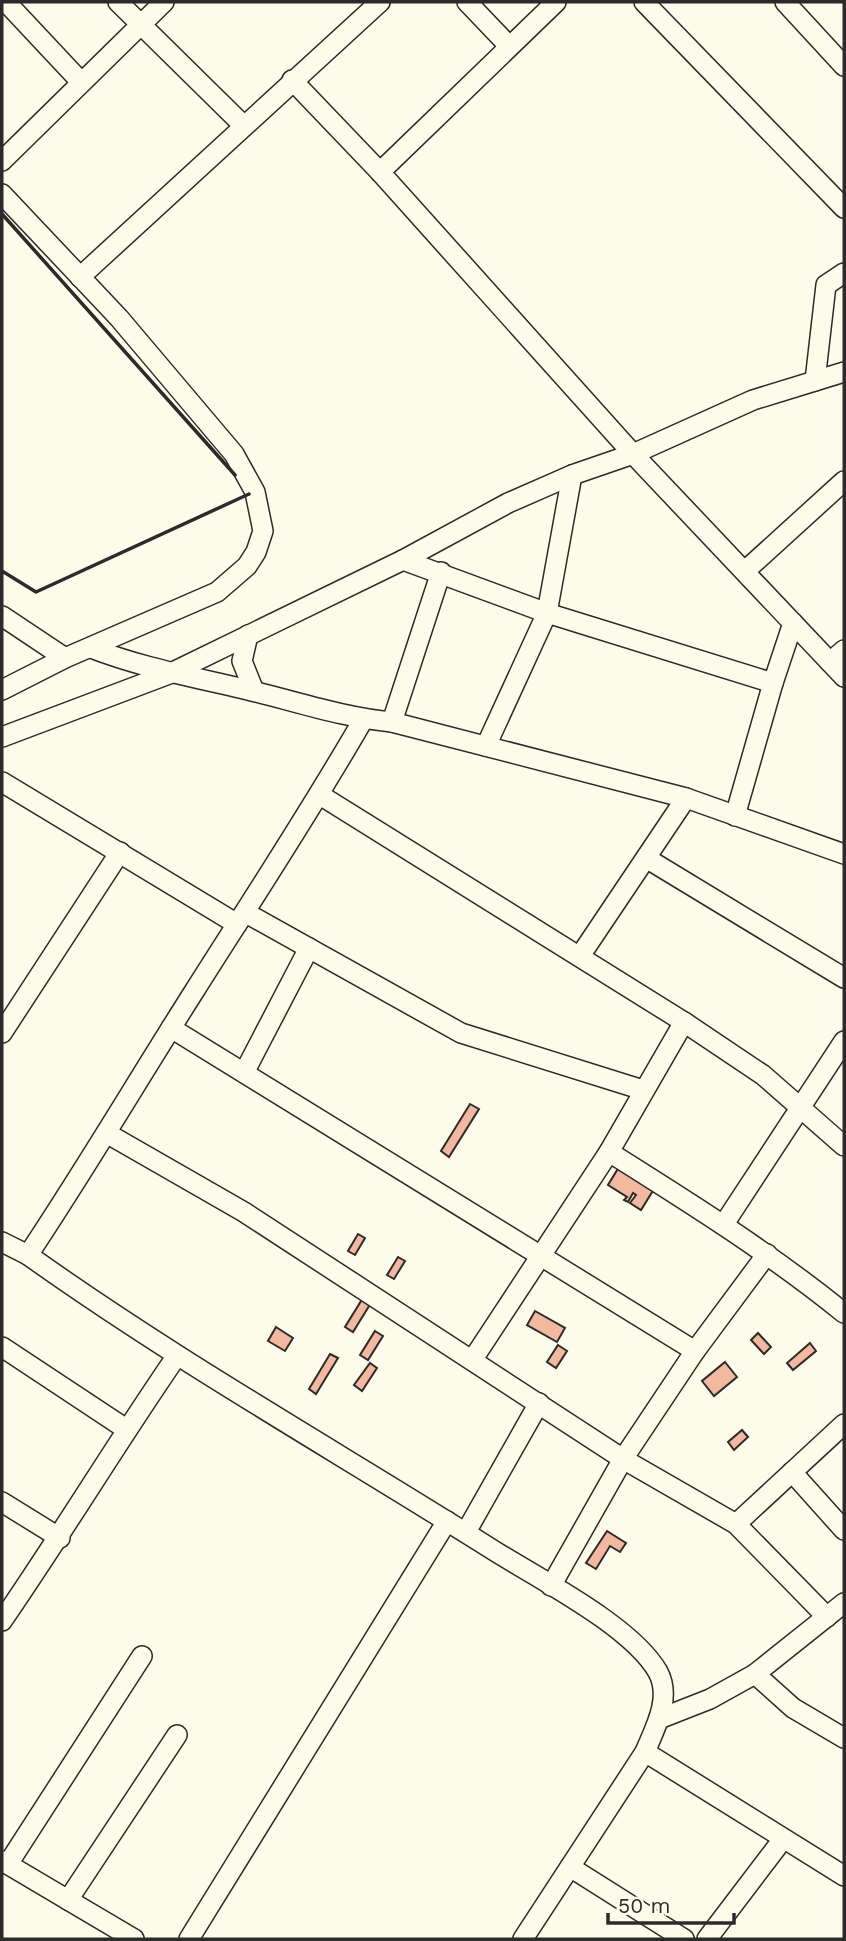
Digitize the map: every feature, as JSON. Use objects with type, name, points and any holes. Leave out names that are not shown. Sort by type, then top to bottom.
[{"type":"street","points":[[6,2],[81,82]]},
{"type":"street","points":[[118,2],[243,125]]},
{"type":"street","points":[[2,161],[164,2]]},
{"type":"street","points":[[80,277],[380,2]]},
{"type":"street","points":[[467,2],[509,46]]},
{"type":"street","points":[[380,172],[556,2]]},
{"type":"street","points":[[645,2],[844,208]]},
{"type":"street","points":[[785,2],[844,66]]},
{"type":"street","points":[[292,80],[380,172],[633,454],[793,623],[837,656],[844,677]]},
{"type":"street","points":[[2,194],[80,277],[234,454],[255,492],[263,531],[256,552],[247,566],[217,592],[65,658],[2,690]]},
{"type":"street","points":[[816,381],[826,285],[844,273]]},
{"type":"street","points":[[2,737],[169,674],[403,560],[508,503],[572,475],[633,454],[753,400],[844,372]]},
{"type":"street","points":[[486,746],[547,613],[572,475]]},
{"type":"street","points":[[745,571],[844,481]]},
{"type":"street","points":[[403,560],[547,613],[773,683]]},
{"type":"street","points":[[392,722],[441,572]]},
{"type":"street","points":[[2,617],[65,658]]},
{"type":"street","points":[[736,816],[773,683],[793,623]]},
{"type":"street","points":[[248,635],[242,661],[254,691]]},
{"type":"street","points":[[91,648],[137,666],[254,691],[363,720],[392,722],[687,798],[844,854]]},
{"type":"street","points":[[28,1255],[108,1134],[171,1028],[320,795],[363,720]]},
{"type":"street","points":[[2,782],[120,852],[241,918],[309,948],[461,1033],[643,1090]]},
{"type":"street","points":[[320,795],[684,1022],[763,1075],[844,1146]]},
{"type":"street","points":[[580,956],[687,798]]},
{"type":"street","points":[[4,1023],[120,852]]},
{"type":"street","points":[[646,858],[844,978]]},
{"type":"street","points":[[245,1071],[309,948]]},
{"type":"street","points":[[473,1359],[609,1152],[684,1022]]},
{"type":"street","points":[[171,1028],[245,1071],[695,1351]]},
{"type":"street","points":[[724,1224],[844,1041]]},
{"type":"street","points":[[108,1134],[244,1212],[623,1459],[736,1524],[827,1617]]},
{"type":"street","points":[[609,1152],[724,1224],[844,1313]]},
{"type":"street","points":[[2,1242],[28,1255],[176,1357],[551,1586],[598,1616],[643,1651],[662,1682],[664,1696],[659,1718],[645,1752],[523,1939]]},
{"type":"street","points":[[551,1586],[623,1459],[695,1351],[767,1254]]},
{"type":"street","points":[[2,1348],[127,1429]]},
{"type":"street","points":[[2,1621],[60,1538],[127,1429],[176,1357]]},
{"type":"street","points":[[466,1532],[539,1403]]},
{"type":"street","points":[[736,1524],[844,1424]]},
{"type":"street","points":[[792,1472],[844,1530]]},
{"type":"street","points":[[2,1502],[60,1538]]},
{"type":"street","points":[[189,1939],[447,1521]]},
{"type":"street","points":[[659,1718],[710,1699],[755,1674],[844,1603]]},
{"type":"street","points":[[134,1939],[5,1862],[142,1656]]},
{"type":"street","points":[[755,1674],[793,1708],[844,1738]]},
{"type":"street","points":[[68,1900],[177,1735]]},
{"type":"street","points":[[645,1752],[844,1876]]},
{"type":"street","points":[[707,1939],[783,1839]]},
{"type":"street","points":[[570,1867],[684,1939]]},
{"type":"building","points":[[470,1104],[479,1109],[449,1157],[441,1151]]},
{"type":"building","points":[[619,1167],[654,1189],[641,1210],[630,1203],[636,1195],[633,1193],[628,1202],[624,1200],[627,1197],[608,1185]]},
{"type":"building","points":[[358,1234],[365,1238],[355,1255],[348,1251]]},
{"type":"building","points":[[398,1257],[405,1261],[394,1279],[387,1275]]},
{"type":"building","points":[[366,1293],[374,1298],[353,1332],[345,1327]]},
{"type":"building","points":[[535,1311],[565,1328],[557,1342],[527,1325]]},
{"type":"building","points":[[276,1327],[293,1338],[285,1351],[268,1341]]},
{"type":"building","points":[[375,1331],[383,1336],[368,1360],[360,1355]]},
{"type":"building","points":[[758,1333],[771,1347],[764,1354],[751,1340]]},
{"type":"building","points":[[810,1343],[816,1351],[793,1370],[787,1363]]},
{"type":"building","points":[[558,1345],[567,1351],[556,1368],[547,1362]]},
{"type":"building","points":[[330,1354],[338,1358],[316,1394],[309,1389]]},
{"type":"building","points":[[725,1362],[737,1377],[714,1396],[702,1381]]},
{"type":"building","points":[[370,1363],[377,1368],[362,1391],[354,1385]]},
{"type":"building","points":[[742,1430],[748,1437],[734,1450],[728,1442]]},
{"type":"building","points":[[607,1531],[626,1543],[620,1552],[610,1546],[596,1569],[586,1563]]},
{"type":"wall","points":[[2,214],[235,475]]},
{"type":"wall","points":[[2,571],[36,592],[249,494]]}]
